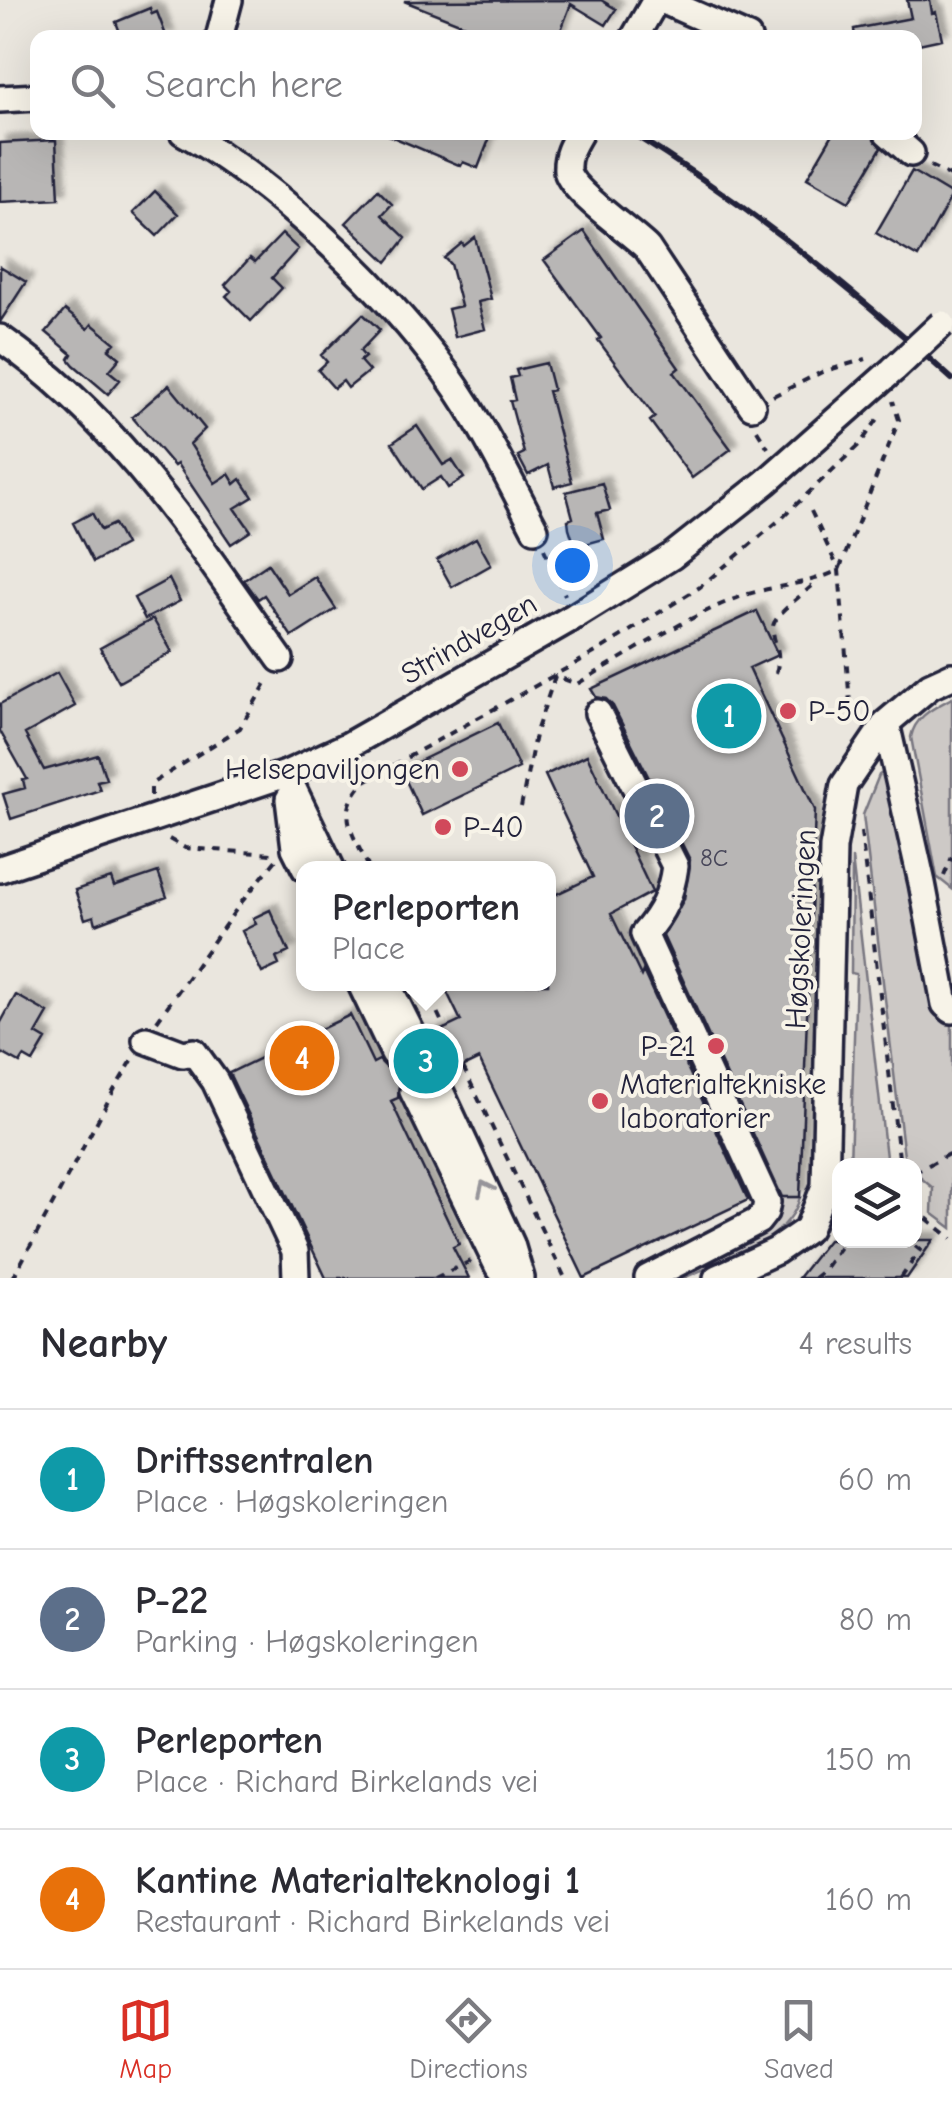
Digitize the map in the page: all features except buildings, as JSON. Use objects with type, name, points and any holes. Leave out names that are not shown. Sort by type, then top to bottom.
[{"type":"street","points":[[221,30],[230,0]]},
{"type":"street","points":[[639,30],[659,0],[729,30]]},
{"type":"street","points":[[0,99],[30,97]]},
{"type":"street","points":[[576,140],[568,155],[567,170],[574,186],[630,230],[646,248],[752,406]]},
{"type":"street","points":[[896,140],[911,153]]},
{"type":"street","points":[[214,141],[378,292],[435,358],[487,437],[535,529]]},
{"type":"street","name":"Strindvegen","points":[[0,869],[286,774],[349,745],[575,616],[672,556],[766,482],[947,319]]},
{"type":"street","points":[[0,338],[27,356],[126,449],[161,491],[280,659]]},
{"type":"street","name":"Høgskoleringen","points":[[717,1278],[776,1251],[808,1229],[825,1186],[833,848],[844,785],[886,723],[930,686],[952,676]]},
{"type":"street","points":[[598,713],[675,866],[672,891],[661,914],[644,934],[767,1202],[766,1212],[758,1221],[648,1278]]},
{"type":"street","points":[[886,723],[922,882],[944,1004],[952,1010]]},
{"type":"street","points":[[286,774],[328,861]]},
{"type":"street","points":[[286,774],[296,848],[302,861]]},
{"type":"street","points":[[366,991],[405,1048],[389,991]]},
{"type":"street","points":[[146,1040],[183,1054],[194,1052],[215,1081],[296,1251],[296,1278]]},
{"type":"street","points":[[508,1278],[498,1266],[424,1086],[510,1244],[521,1278]]},
{"type":"street","points":[[771,1278],[776,1251]]},
{"type":"path","points":[[555,676],[576,684],[738,598],[770,587],[822,578],[839,570],[900,420],[892,398],[892,371],[822,372],[752,406],[753,425],[770,452]]},
{"type":"path","points":[[366,861],[348,823],[347,809],[353,794],[365,781],[555,676],[700,587],[782,518],[860,444],[892,398]]},
{"type":"path","points":[[811,511],[839,570],[853,743]]},
{"type":"path","points":[[535,529],[567,600]]},
{"type":"path","points":[[776,673],[781,655],[773,628],[776,618],[822,578]]},
{"type":"path","points":[[152,801],[151,784],[240,728],[280,659]]},
{"type":"path","points":[[522,807],[535,736],[555,676]]},
{"type":"path","points":[[860,819],[899,1158]]},
{"type":"path","points":[[163,831],[172,843],[186,848],[282,854]]},
{"type":"path","points":[[427,991],[445,1029]]},
{"type":"path","points":[[463,1067],[565,1278]]},
{"type":"path","points":[[922,1169],[952,1152]]},
{"type":"path","points":[[922,1215],[952,1239]]},
{"type":"path","points":[[814,1278],[839,1248]]},
{"type":"path","points":[[901,1278],[920,1250],[917,1248]]},
{"type":"path","points":[[435,1278],[479,1258]]},
{"type":"shaded area","points":[[952,698],[952,889],[937,877],[911,737],[921,718]]},
{"type":"shaded area","points":[[887,770],[952,1015],[952,1228],[932,1213],[933,1188],[922,1179],[922,1158],[904,1158],[863,815],[879,775]]},
{"type":"shaded area","points":[[852,858],[886,1158],[850,1158],[856,974],[851,973]]},
{"type":"shaded area","points":[[776,1197],[800,1197],[783,1227],[735,1257],[684,1278],[672,1278]]},
{"type":"tunnel","points":[[416,1042],[435,1080]]},
{"type":"tunnel","points":[[394,1053],[413,1091]]},
{"type":"railway","points":[[642,140],[797,248],[952,379]]},
{"type":"place","name":"P-50","points":[[788,711]]},
{"type":"place","name":"Driftssentralen","points":[[729,716]]},
{"type":"place","name":"Helsepaviljongen","points":[[460,769]]},
{"type":"place","name":"P-22","points":[[657,816]]},
{"type":"place","name":"P-40","points":[[443,827]]},
{"type":"place","name":"P-21","points":[[716,1046]]},
{"type":"place","name":"Kantine Materialteknologi 1","points":[[302,1058]]},
{"type":"place","name":"Perleporten","points":[[426,1061]]},
{"type":"place","name":"Materialtekniske laboratorier","points":[[600,1101]]}]
